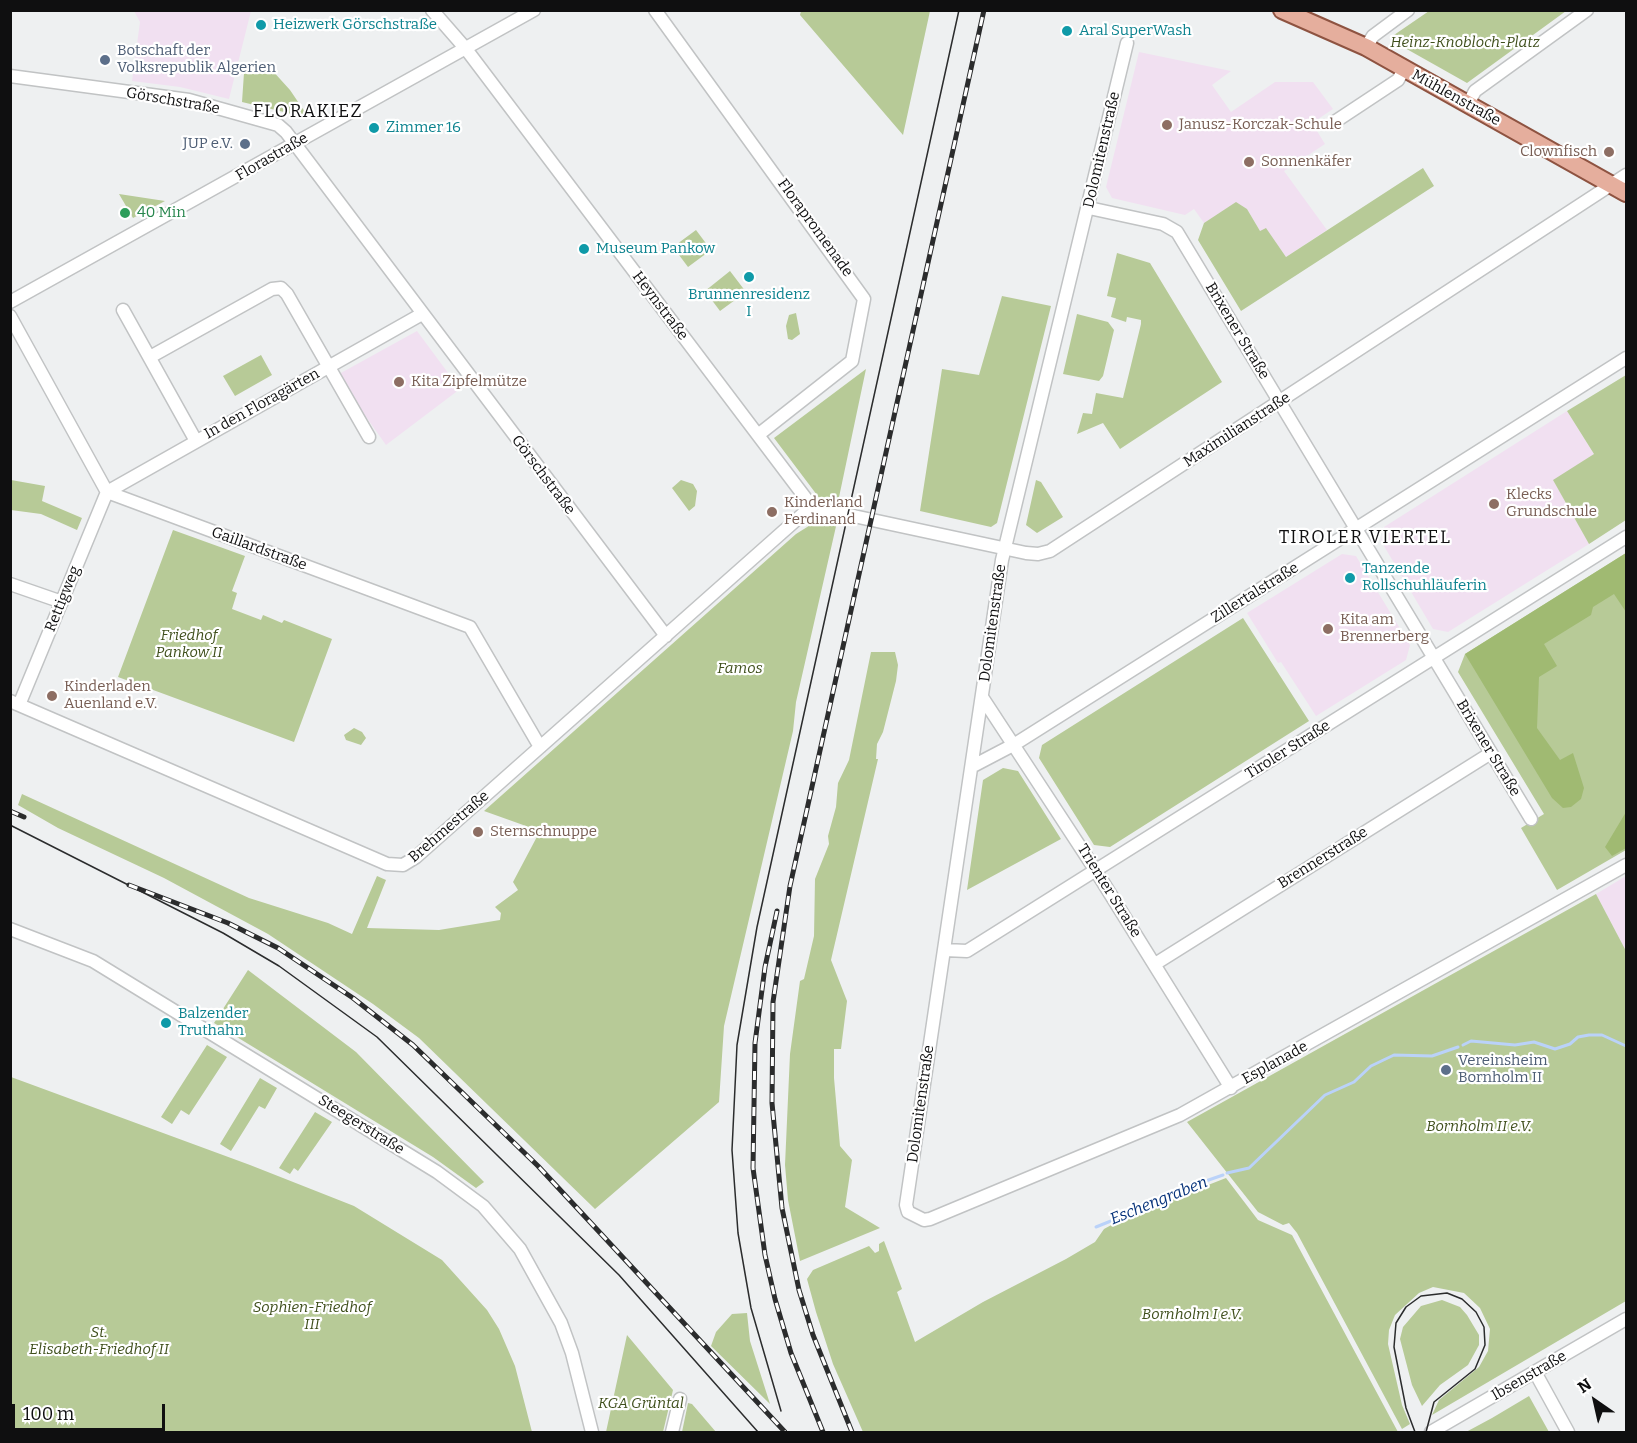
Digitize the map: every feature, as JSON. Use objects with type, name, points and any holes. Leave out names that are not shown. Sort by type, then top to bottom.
[{"type":"main road","name":"Mühlenstraße","points":[[1282,10],[1366,48],[1622,184]]},
{"type":"street","name":"Heynstraße","points":[[432,10],[466,49],[813,505]]},
{"type":"street","name":"Florastraße","points":[[10,302],[534,10]]},
{"type":"street","name":"Florapromenade","points":[[655,10],[864,298],[854,358],[849,365],[758,435]]},
{"type":"street","points":[[1366,48],[1373,36],[1408,10]]},
{"type":"street","points":[[1468,104],[1475,91],[1587,10]]},
{"type":"street","name":"Dolomitenstraße","points":[[908,1212],[906,1205],[1005,549],[1127,43]]},
{"type":"street","points":[[1336,121],[1398,80],[1404,69]]},
{"type":"street","name":"Görschstraße","points":[[10,76],[189,100],[278,125],[295,144],[666,636]]},
{"type":"street","name":"Maximilianstraße","points":[[813,505],[821,509],[1005,549],[1038,554],[1050,550],[1622,184]]},
{"type":"street","name":"Brixener Straße","points":[[1089,208],[1163,224],[1177,232],[1531,819]]},
{"type":"street","name":"In den Floragärten","points":[[150,357],[272,289],[281,288],[287,294],[369,437]]},
{"type":"street","name":"In den Floragärten","points":[[123,310],[196,441]]},
{"type":"street","name":"In den Floragärten","points":[[106,492],[422,314]]},
{"type":"street","points":[[10,316],[106,492]]},
{"type":"street","name":"Zillertalstraße","points":[[973,766],[1015,744],[1626,358]]},
{"type":"street","name":"Rettigweg","points":[[15,703],[62,602],[106,492]]},
{"type":"street","name":"Gaillardstraße","points":[[106,492],[470,627],[540,747]]},
{"type":"street","name":"Brehmestraße","points":[[15,703],[394,866],[403,865],[416,857],[813,505]]},
{"type":"street","name":"Tiroler Straße","points":[[945,950],[967,951],[1626,537]]},
{"type":"street","points":[[10,584],[62,602]]},
{"type":"street","name":"Trienter Straße","points":[[982,697],[1015,744],[1096,871],[1231,1088]]},
{"type":"street","name":"Brennerstraße","points":[[1155,964],[1491,753]]},
{"type":"street","name":"Esplanade","points":[[908,1212],[924,1220],[930,1219],[1180,1115],[1626,865]]},
{"type":"street","name":"Steegerstraße","points":[[10,929],[93,961],[430,1167],[483,1206],[520,1249],[557,1315],[572,1353],[592,1432]]},
{"type":"street","name":"Ibsenstraße","points":[[1431,1432],[1626,1319]]},
{"type":"street","points":[[1535,1372],[1568,1432]]},
{"type":"street","points":[[672,1432],[680,1399]]},
{"type":"shaded area","points":[[134,11],[251,11],[229,99],[180,87],[132,81],[140,22]]},
{"type":"shaded area","points":[[1139,52],[1231,71],[1212,85],[1231,112],[1275,82],[1313,82],[1333,109],[1312,123],[1325,144],[1284,171],[1327,230],[1286,257],[1266,229],[1260,231],[1247,209],[1236,203],[1204,223],[1194,209],[1185,215],[1112,198],[1106,187]]},
{"type":"shaded area","name":"Kita Zipfelmütze","points":[[417,331],[460,389],[386,445],[354,400],[339,374]]},
{"type":"shaded area","name":"Klecks Grundschule","points":[[1567,411],[1594,454],[1554,481],[1589,544],[1448,632],[1433,629],[1381,541],[1384,527]]},
{"type":"shaded area","name":"Kita am Brennerberg","points":[[1342,554],[1356,556],[1410,645],[1406,660],[1316,716],[1281,662],[1278,663],[1247,613]]},
{"type":"shaded area","points":[[1626,876],[1626,951],[1596,894]]},
{"type":"green space","points":[[801,11],[930,11],[903,135],[800,15]]},
{"type":"green space","name":"Heinz-Knobloch-Platz","points":[[1429,11],[1566,11],[1467,83],[1396,43],[1394,35]]},
{"type":"green space","points":[[263,66],[271,69],[290,90],[309,118],[242,102],[244,73]]},
{"type":"green space","points":[[1423,168],[1434,186],[1241,311],[1198,240],[1204,223],[1236,202],[1247,209],[1260,231],[1266,228],[1286,257]]},
{"type":"green space","points":[[119,194],[165,201],[133,218]]},
{"type":"green space","points":[[696,230],[711,250],[688,267],[673,247]]},
{"type":"green space","points":[[1117,253],[1150,263],[1222,382],[1120,449],[1103,423],[1077,434],[1083,413],[1092,414],[1096,393],[1123,398],[1141,324],[1141,320],[1127,317],[1126,322],[1111,317],[1116,298],[1107,296]]},
{"type":"green space","points":[[730,271],[746,292],[720,311],[705,291]]},
{"type":"green space","points":[[1002,296],[1051,306],[997,523],[991,527],[920,511],[942,369],[979,375]]},
{"type":"green space","points":[[796,313],[800,334],[792,340],[788,339],[786,326],[789,315]]},
{"type":"green space","points":[[1077,314],[1108,322],[1114,330],[1103,376],[1099,381],[1063,374]]},
{"type":"green space","points":[[261,355],[272,375],[235,396],[223,376]]},
{"type":"green space","points":[[866,369],[838,502],[820,499],[774,438]]},
{"type":"green space","points":[[1626,375],[1626,520],[1589,544],[1553,480],[1594,454],[1567,411]]},
{"type":"green space","points":[[11,480],[45,486],[42,501],[82,518],[77,530],[41,514],[11,510]]},
{"type":"green space","points":[[681,480],[693,484],[697,491],[695,506],[689,511],[672,488]]},
{"type":"green space","points":[[1036,480],[1041,482],[1063,517],[1037,533],[1026,525]]},
{"type":"green space","name":"Famos","points":[[820,519],[837,522],[796,702],[793,731],[724,1026],[719,1102],[595,1209],[419,1038],[373,1004],[268,934],[164,878],[58,828],[18,805],[22,794],[249,898],[328,923],[352,934],[377,876],[386,880],[367,928],[439,930],[500,920],[501,913],[495,907],[518,890],[513,882],[540,831],[484,811],[796,534]]},
{"type":"green space","name":"Friedhof Pankow II","points":[[173,530],[245,556],[232,591],[237,593],[232,609],[261,620],[263,615],[282,623],[284,620],[332,639],[294,742],[118,677]]},
{"type":"green space","points":[[1626,553],[1626,850],[1557,890],[1521,828],[1544,814],[1458,672],[1465,654]]},
{"type":"green space","points":[[1626,553],[1626,612],[1614,594],[1593,607],[1591,615],[1544,644],[1557,666],[1539,677],[1537,728],[1560,760],[1573,753],[1584,788],[1581,799],[1571,807],[1563,808],[1552,798],[1465,654]]},
{"type":"green space","points":[[1243,618],[1309,721],[1110,847],[1094,845],[1039,758],[1042,745]]},
{"type":"green space","points":[[871,652],[895,652],[898,665],[896,681],[883,732],[877,744],[876,759],[878,759],[831,960],[847,1001],[841,1049],[834,1049],[840,1146],[852,1160],[845,1207],[880,1228],[800,1261],[788,1200],[785,1165],[790,1054],[800,981],[804,979],[814,936],[815,879],[829,844],[828,836],[836,807],[838,783],[849,760]]},
{"type":"green space","points":[[354,728],[362,732],[366,738],[361,745],[346,740],[344,735]]},
{"type":"green space","points":[[1003,768],[1018,771],[1061,839],[967,890],[983,780]]},
{"type":"green space","points":[[1626,812],[1626,848],[1612,856],[1605,847]]},
{"type":"green space","name":"Bornholm II e.V.","points":[[1596,894],[1626,951],[1626,1301],[1432,1415],[1439,1400],[1479,1367],[1488,1351],[1490,1329],[1480,1308],[1464,1293],[1433,1287],[1419,1293],[1395,1315],[1389,1330],[1388,1344],[1402,1405],[1410,1424],[1402,1429],[1297,1233],[1289,1223],[1283,1225],[1258,1212],[1187,1122]]},
{"type":"green space","points":[[248,970],[356,1052],[484,1182],[476,1188],[433,1157],[214,1023]]},
{"type":"green space","points":[[207,1045],[227,1057],[189,1115],[181,1110],[172,1124],[161,1117]]},
{"type":"green space","points":[[11,1077],[354,1206],[442,1260],[487,1310],[499,1329],[515,1366],[532,1432],[11,1432]]},
{"type":"green space","points":[[260,1078],[277,1088],[265,1109],[259,1106],[231,1151],[220,1144]]},
{"type":"green space","points":[[315,1112],[332,1122],[298,1171],[294,1168],[290,1174],[279,1168]]},
{"type":"green space","name":"Bornholm I e.V.","points":[[1226,1178],[1258,1220],[1292,1235],[1398,1432],[863,1432],[833,1364],[816,1312],[807,1279],[813,1270],[869,1246],[875,1253],[879,1251],[879,1244],[884,1241],[902,1289],[897,1292],[915,1342],[983,1302],[1095,1242],[1104,1229],[1126,1217]]},
{"type":"green space","points":[[1442,1300],[1460,1307],[1467,1315],[1479,1335],[1479,1345],[1468,1365],[1440,1385],[1422,1406],[1412,1385],[1400,1339],[1403,1327],[1421,1306]]},
{"type":"green space","points":[[747,1313],[750,1341],[770,1404],[711,1346],[716,1332],[732,1314]]},
{"type":"green space","name":"KGA Grüntal","points":[[627,1335],[673,1390],[663,1432],[606,1432]]},
{"type":"green space","points":[[1529,1396],[1549,1432],[1466,1432],[1492,1418]]},
{"type":"green space","name":"KGA Grüntal","points":[[688,1403],[692,1404],[716,1432],[682,1432]]},
{"type":"waterway","name":"Eschengraben","points":[[1463,1045],[1471,1041],[1515,1045],[1534,1042],[1555,1049],[1570,1044],[1578,1037],[1602,1035],[1626,1046]]},
{"type":"waterway","name":"Eschengraben","points":[[1227,1173],[1249,1168],[1325,1095],[1354,1082],[1371,1066],[1394,1055],[1432,1056],[1458,1047]]},
{"type":"waterway","name":"Eschengraben","points":[[1096,1227],[1158,1202],[1177,1191],[1223,1175]]},
{"type":"tram line","points":[[781,1411],[751,1308],[738,1233],[732,1150],[737,1045],[757,927],[959,10]]},
{"type":"tram line","points":[[10,825],[223,933],[279,966],[377,1037],[619,1275],[758,1432]]},
{"type":"tram line","points":[[1415,1432],[1406,1408],[1394,1347],[1396,1323],[1406,1307],[1421,1296],[1447,1293],[1462,1299],[1476,1312],[1484,1327],[1485,1345],[1475,1369],[1434,1402],[1426,1432]]},
{"type":"railway","points":[[852,1432],[813,1335],[799,1290],[782,1208],[772,1103],[773,1002],[790,886],[984,10]]},
{"type":"railway","points":[[10,811],[24,817]]},
{"type":"railway","points":[[129,885],[228,923],[278,948],[353,998],[413,1045],[538,1166],[785,1432]]},
{"type":"railway","points":[[777,911],[765,967],[755,1043],[753,1168],[765,1255],[775,1299],[791,1353],[823,1432]]},
{"type":"place","name":"Heizwerk Görschstraße","points":[[261,25]]},
{"type":"place","name":"Aral SuperWash","points":[[1067,31]]},
{"type":"place","name":"Botschaft der Volksrepublik Algerien","points":[[105,60]]},
{"type":"place","name":"Janusz-Korczak-Schule","points":[[1167,125]]},
{"type":"place","name":"Zimmer 16","points":[[374,128]]},
{"type":"place","name":"JUP e.V.","points":[[245,144]]},
{"type":"place","name":"Clownfisch","points":[[1609,152]]},
{"type":"place","name":"Sonnenkäfer","points":[[1249,162]]},
{"type":"place","name":"40 Min","points":[[125,213]]},
{"type":"place","name":"Museum Pankow","points":[[584,249]]},
{"type":"place","name":"Brunnenresidenz I","points":[[749,277]]},
{"type":"place","name":"Kita Zipfelmütze","points":[[399,382]]},
{"type":"place","name":"Klecks Grundschule","points":[[1494,504]]},
{"type":"place","name":"Kinderland Ferdinand","points":[[772,512]]},
{"type":"place","name":"Tanzende Rollschuhläuferin","points":[[1350,578]]},
{"type":"place","name":"Kita am Brennerberg","points":[[1328,629]]},
{"type":"place","name":"Kinderladen Auenland e.V.","points":[[52,696]]},
{"type":"place","name":"Sternschnuppe","points":[[478,832]]},
{"type":"place","name":"Balzender Truthahn","points":[[166,1023]]},
{"type":"place","name":"Vereinsheim Bornholm II","points":[[1446,1070]]},
{"type":"district","name":"FLORAKIEZ","points":[[308,112]]},
{"type":"district","name":"TIROLER VIERTEL","points":[[1365,538]]},
{"type":"park label","name":"Sophien-Friedhof III","points":[[312,1316]]},
{"type":"park label","name":"St. Elisabeth-Friedhof II","points":[[99,1342]]}]
